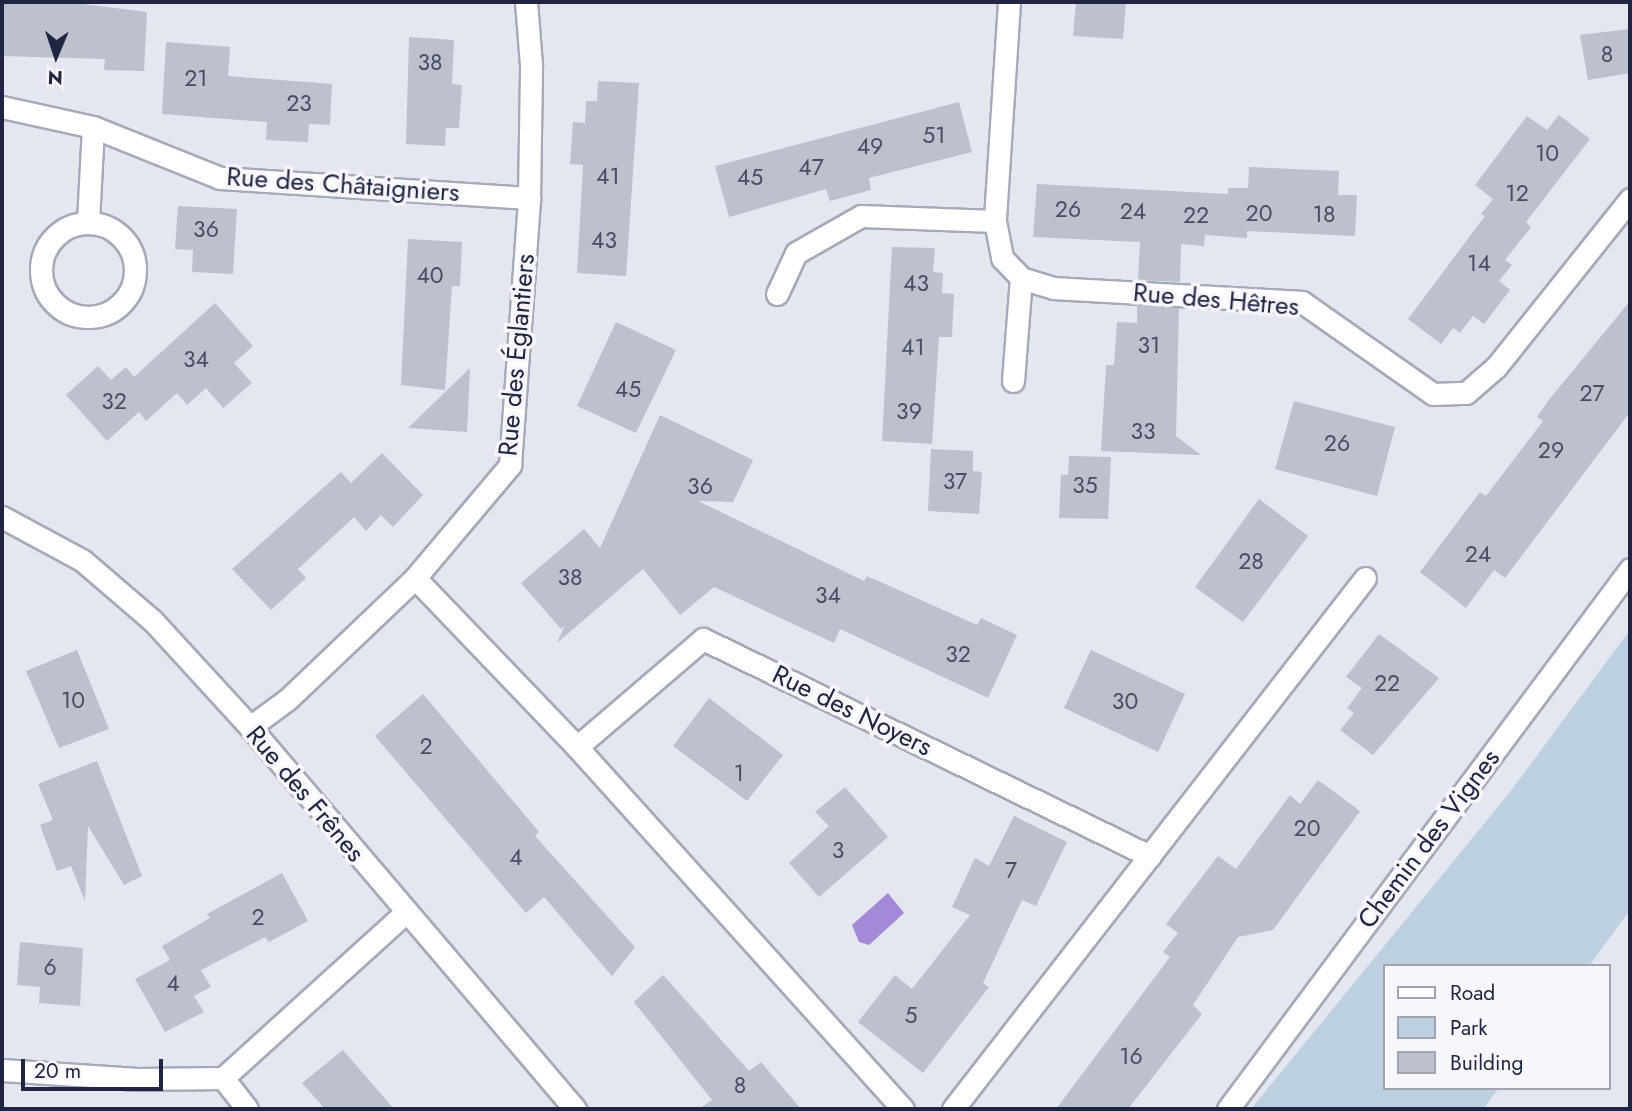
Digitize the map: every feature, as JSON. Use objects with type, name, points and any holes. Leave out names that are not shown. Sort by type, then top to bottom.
[{"type":"street","name":"Rue des Églantiers","points":[[250,727],[288,699],[415,578],[510,465],[529,198],[531,65],[526,2]]},
{"type":"street","points":[[1009,2],[995,221],[1002,257],[1021,278],[1013,381]]},
{"type":"street","name":"Rue des Châtaigniers","points":[[2,107],[93,127],[220,178],[529,198]]},
{"type":"street","points":[[88,222],[93,127]]},
{"type":"street","name":"Rue des Hêtres","points":[[1021,278],[1054,288],[1302,303],[1433,394],[1466,393],[1496,366],[1630,199]]},
{"type":"street","points":[[776,294],[796,253],[861,216],[995,221]]},
{"type":"street","points":[[88,222],[103,225],[122,239],[133,258],[134,274],[122,301],[96,316],[81,316],[53,302],[40,274],[48,244],[59,232],[88,222]]},
{"type":"street","name":"Rue des Frênes","points":[[2,517],[82,560],[153,621],[250,727],[405,914],[576,1109]]},
{"type":"street","name":"Chemin des Vignes","points":[[1228,1109],[1630,569]]},
{"type":"street","points":[[415,578],[576,747],[903,1109]]},
{"type":"street","points":[[953,1109],[1365,578]]},
{"type":"street","name":"Rue des Noyers","points":[[576,747],[704,639],[1150,856]]},
{"type":"street","points":[[2,1070],[138,1079],[223,1078],[405,914]]},
{"type":"street","points":[[223,1078],[247,1109]]},
{"type":"green space","points":[[1630,630],[1630,910],[1590,964],[1384,964],[1384,1090],[1497,1090],[1483,1109],[1251,1109],[1510,792]]},
{"type":"shaded area","points":[[888,893],[904,913],[869,945],[859,942],[852,925]]},
{"type":"building","points":[[2,2],[67,2],[147,12],[144,71],[104,70],[105,59],[2,56]]},
{"type":"building","points":[[1076,2],[1126,2],[1123,39],[1073,36]]},
{"type":"building","points":[[1630,29],[1630,73],[1588,80],[1580,35]]},
{"type":"building","points":[[409,37],[454,40],[452,84],[462,85],[459,128],[446,128],[445,146],[406,144]]},
{"type":"building","points":[[166,42],[230,47],[228,76],[332,84],[330,125],[309,124],[308,142],[266,140],[267,122],[162,114]]},
{"type":"building","points":[[598,81],[639,83],[626,276],[577,273],[583,165],[570,164],[573,122],[585,123],[586,101],[597,101]]},
{"type":"building","points":[[959,102],[972,152],[869,178],[871,190],[830,201],[826,189],[729,217],[715,166]]},
{"type":"building","points":[[1559,115],[1590,139],[1526,222],[1531,227],[1505,260],[1512,265],[1499,281],[1510,290],[1484,324],[1473,316],[1460,333],[1453,328],[1441,344],[1408,319],[1485,216],[1481,214],[1493,199],[1475,185],[1527,116],[1547,130]]},
{"type":"building","points":[[1249,167],[1339,171],[1338,195],[1357,195],[1355,236],[1247,231],[1247,238],[1205,235],[1204,246],[1181,244],[1180,282],[1138,280],[1140,242],[1033,237],[1037,184],[1228,194],[1228,188],[1248,188]]},
{"type":"building","points":[[178,206],[237,209],[233,274],[192,272],[193,250],[175,249]]},
{"type":"building","points":[[408,239],[462,242],[460,286],[452,286],[445,390],[401,385]]},
{"type":"building","points":[[892,247],[935,248],[933,272],[943,273],[942,293],[954,294],[952,337],[939,337],[932,444],[882,441]]},
{"type":"building","points":[[1630,301],[1630,412],[1505,578],[1494,570],[1466,608],[1420,572],[1480,492],[1486,496],[1543,421],[1537,417],[1548,401]]},
{"type":"building","points":[[215,303],[253,346],[234,363],[252,383],[223,408],[206,388],[187,405],[177,393],[146,421],[139,412],[107,441],[66,395],[98,366],[111,380],[126,367],[134,377]]},
{"type":"building","points":[[1137,306],[1179,308],[1176,436],[1201,455],[1101,451],[1106,365],[1114,365],[1117,322],[1137,323]]},
{"type":"building","points":[[616,322],[676,350],[636,433],[577,406]]},
{"type":"building","points":[[470,368],[467,432],[408,428]]},
{"type":"building","points":[[1294,401],[1395,427],[1377,496],[1275,469]]},
{"type":"building","points":[[660,415],[753,460],[733,502],[698,501],[864,581],[867,576],[977,625],[981,618],[1017,635],[988,698],[840,629],[834,643],[714,587],[680,615],[643,569],[557,643],[565,625],[561,629],[521,583],[584,529],[600,548]]},
{"type":"building","points":[[931,449],[973,451],[973,471],[982,472],[979,514],[928,511]]},
{"type":"building","points":[[382,453],[423,495],[393,527],[381,515],[366,531],[354,517],[298,569],[306,578],[271,610],[232,569],[341,472],[351,483]]},
{"type":"building","points":[[1069,456],[1111,457],[1108,519],[1059,518],[1061,475],[1068,475]]},
{"type":"building","points":[[1259,499],[1308,536],[1243,622],[1195,587]]},
{"type":"building","points":[[1379,634],[1439,678],[1373,755],[1340,730],[1354,713],[1347,708],[1362,688],[1346,677]]},
{"type":"building","points":[[77,650],[109,729],[59,748],[26,671]]},
{"type":"building","points":[[1091,650],[1185,694],[1158,752],[1064,708]]},
{"type":"building","points":[[423,694],[539,832],[535,836],[635,947],[612,976],[544,897],[526,913],[375,736]]},
{"type":"building","points":[[709,698],[783,755],[747,801],[673,746]]},
{"type":"building","points":[[97,761],[142,876],[124,885],[88,826],[85,901],[71,866],[57,871],[40,825],[53,820],[38,784]]},
{"type":"building","points":[[1318,780],[1360,811],[1273,930],[1238,937],[1193,1005],[1202,1014],[1128,1109],[1056,1109],[1170,957],[1163,952],[1178,933],[1166,924],[1218,856],[1236,869],[1290,795],[1300,804]]},
{"type":"building","points":[[845,787],[888,837],[819,897],[789,863],[829,826],[815,812]]},
{"type":"building","points":[[1014,816],[1067,842],[1036,906],[1022,900],[983,983],[989,987],[923,1073],[858,1022],[895,975],[912,989],[970,915],[952,907],[975,858],[989,866]]},
{"type":"building","points":[[282,873],[308,921],[269,942],[265,937],[201,970],[211,987],[194,996],[204,1012],[165,1032],[135,979],[170,960],[162,946],[210,918],[207,914]]},
{"type":"building","points":[[20,942],[83,948],[80,1006],[39,1003],[40,987],[17,985]]},
{"type":"building","points":[[663,975],[749,1071],[761,1062],[801,1109],[699,1109],[712,1100],[634,1002]]},
{"type":"building","points":[[343,1050],[394,1109],[325,1109],[302,1083]]}]
